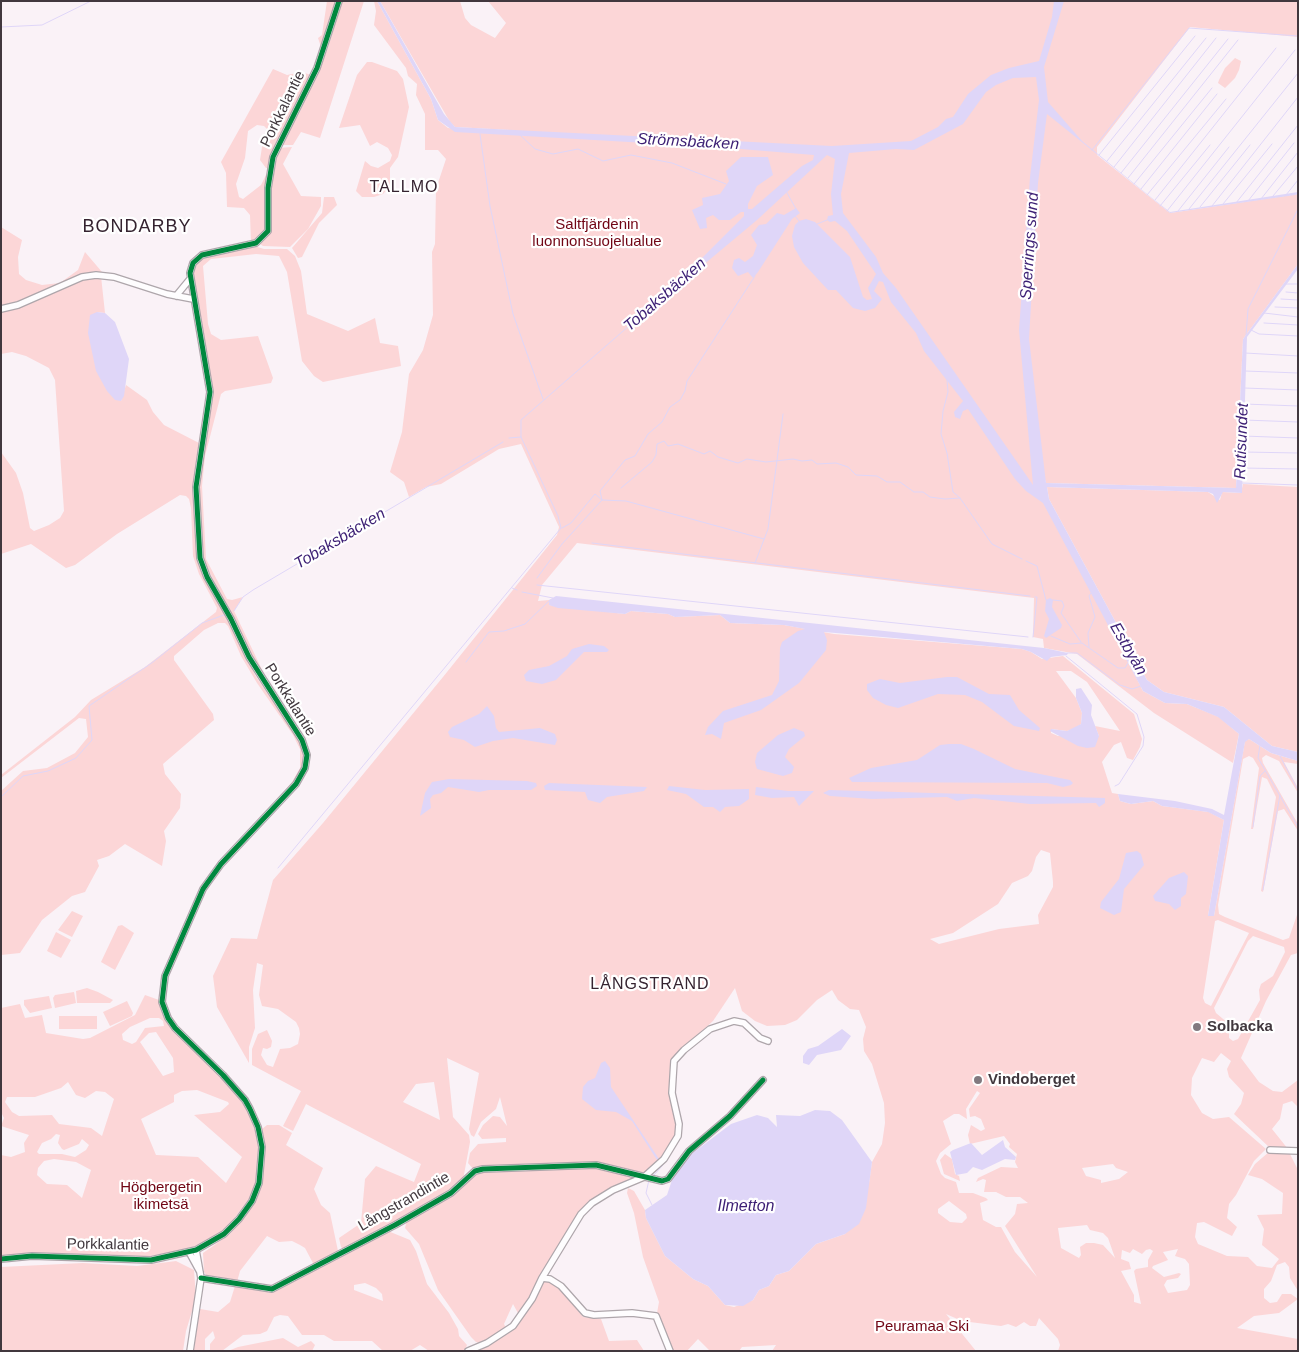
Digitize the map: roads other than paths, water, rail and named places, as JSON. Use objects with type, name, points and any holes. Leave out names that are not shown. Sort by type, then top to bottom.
[{"type":"street","name":"Porkkalantie","points":[[1,1260],[32,1256],[151,1260],[196,1250],[224,1234],[247,1208],[259,1183],[262,1147],[258,1127],[245,1100],[168,1018],[162,1002],[162,985],[191,915],[210,878],[296,784],[305,768],[307,754],[302,740],[249,657],[231,619],[207,578],[200,558],[196,487],[210,392],[190,279],[193,263],[202,255],[252,244],[260,241],[268,231],[268,188],[273,157],[317,68],[339,1]]},
{"type":"street","points":[[1,309],[18,305],[82,277],[96,275],[114,277],[176,296],[193,299]]},
{"type":"street","points":[[176,296],[190,279]]},
{"type":"street","points":[[468,1351],[487,1343],[513,1326],[532,1299],[542,1278],[581,1214],[592,1203],[613,1190],[644,1177],[664,1160],[678,1136],[678,1124],[672,1093],[674,1061],[710,1029],[734,1020],[744,1023],[760,1038],[768,1041]]},
{"type":"street","name":"Långstrandintie","points":[[200,1275],[272,1289],[395,1225],[451,1192],[475,1171],[483,1169],[596,1165],[662,1181],[668,1179],[690,1151],[730,1116],[763,1080]]},
{"type":"street","points":[[1270,1150],[1298,1151]]},
{"type":"street","points":[[190,1351],[200,1275],[196,1250]]},
{"type":"street","points":[[189,1252],[200,1275]]},
{"type":"street","points":[[542,1278],[550,1279],[561,1286],[585,1313],[594,1315],[632,1313],[656,1316],[670,1351]]},
{"type":"water","points":[[377,1],[380,1],[444,114],[455,127],[832,146],[911,141],[938,127],[946,119],[953,117],[968,94],[991,75],[1009,68],[1039,61],[1052,17],[1054,1],[1064,1],[1044,67],[1048,102],[1082,141],[1170,212],[1298,192],[1295,195],[1170,213],[1047,114],[1038,183],[1029,339],[1046,483],[1236,488],[1243,339],[1298,264],[1298,269],[1247,337],[1242,493],[1223,492],[1217,503],[1213,494],[1208,492],[1047,487],[1049,499],[1147,680],[1164,692],[1224,707],[1272,746],[1298,752],[1298,761],[1271,753],[1249,739],[1245,742],[1214,916],[1208,916],[1224,820],[1208,812],[1162,806],[1153,801],[1131,804],[1120,801],[1118,794],[1175,801],[1212,809],[1224,815],[1239,734],[1218,717],[1187,704],[1165,703],[1143,691],[1043,503],[1026,491],[1015,479],[968,409],[963,411],[960,419],[955,417],[954,412],[963,401],[924,351],[916,333],[891,302],[883,282],[879,281],[874,291],[882,299],[875,308],[865,311],[853,308],[836,290],[828,290],[803,263],[794,247],[792,236],[795,225],[799,221],[806,219],[815,222],[850,257],[863,297],[867,300],[872,299],[868,288],[876,274],[847,231],[835,221],[830,222],[827,220],[828,216],[833,215],[831,194],[835,159],[827,155],[757,220],[702,266],[699,261],[744,216],[744,212],[741,212],[730,220],[719,220],[713,215],[706,218],[707,228],[700,229],[692,210],[703,205],[702,198],[720,194],[729,181],[726,171],[741,157],[768,157],[773,175],[757,186],[748,204],[748,209],[752,209],[802,166],[813,160],[814,155],[716,147],[455,132],[438,120],[431,99]],"holes":[[[1036,77],[1039,100],[1030,177],[1019,330],[1033,485],[896,288],[883,273],[876,257],[843,213],[841,194],[849,153],[896,149],[914,150],[963,124],[986,92],[996,85],[1013,78]]]},
{"type":"water","points":[[796,208],[800,213],[792,219],[753,278],[748,272],[738,276],[732,268],[734,260],[739,258],[745,262],[753,256],[757,245],[751,235],[759,225],[766,224],[777,213],[784,215]]},
{"type":"water","points":[[97,312],[105,313],[115,322],[129,359],[124,396],[121,401],[115,400],[107,391],[96,371],[88,333],[90,315]]},
{"type":"water","points":[[556,596],[1044,648],[1068,653],[1067,655],[1051,657],[1047,661],[1022,649],[824,632],[827,640],[826,650],[799,683],[761,710],[724,723],[721,739],[712,734],[705,735],[708,727],[723,711],[772,695],[779,681],[780,648],[782,642],[798,631],[805,629],[784,625],[730,623],[720,615],[675,617],[668,614],[631,611],[625,614],[558,608],[549,605],[549,600]]},
{"type":"water","points":[[1050,598],[1053,600],[1052,607],[1062,625],[1061,628],[1046,638],[1044,636],[1049,619],[1045,611],[1046,600]]},
{"type":"water","points":[[589,644],[604,646],[609,650],[607,652],[584,652],[556,680],[542,684],[526,681],[524,675],[529,670],[549,666],[567,656],[572,649]]},
{"type":"water","points":[[957,677],[989,694],[1010,695],[1019,710],[1040,728],[1039,731],[1014,726],[982,702],[965,695],[938,694],[898,708],[886,705],[873,698],[867,690],[867,684],[880,679],[900,683]]},
{"type":"water","points":[[1081,688],[1092,705],[1091,715],[1099,736],[1095,747],[1078,746],[1050,731],[1051,729],[1067,731],[1081,724],[1082,713],[1076,698],[1076,689]]},
{"type":"water","points":[[487,706],[494,716],[496,728],[499,732],[540,728],[555,734],[557,740],[555,745],[513,738],[493,741],[475,747],[464,740],[450,737],[448,732],[452,727],[479,714]]},
{"type":"water","points":[[794,728],[804,732],[805,736],[789,749],[785,757],[794,767],[792,773],[783,776],[757,769],[755,762],[757,753],[778,735]]},
{"type":"water","points":[[961,744],[1015,769],[1070,780],[1073,783],[1063,787],[1047,783],[852,782],[849,778],[871,768],[917,760],[940,745]]},
{"type":"water","points":[[449,779],[527,781],[536,783],[537,786],[531,790],[489,790],[479,792],[448,787],[441,793],[433,795],[430,799],[431,808],[420,816],[425,793],[432,782]]},
{"type":"water","points":[[549,783],[647,787],[644,791],[607,797],[600,803],[588,800],[585,792],[545,790],[544,786]]},
{"type":"water","points":[[669,786],[705,790],[749,789],[749,799],[739,806],[725,807],[720,812],[713,807],[704,807],[686,794],[667,790]]},
{"type":"water","points":[[756,787],[788,791],[814,791],[799,806],[794,797],[772,798],[755,795]]},
{"type":"water","points":[[829,790],[1105,798],[1105,803],[1099,807],[1096,803],[1030,804],[974,798],[957,801],[947,797],[872,799],[830,796],[823,793]]},
{"type":"water","points":[[1137,851],[1141,854],[1144,865],[1124,889],[1121,912],[1114,915],[1100,908],[1101,902],[1119,879],[1126,853]]},
{"type":"water","points":[[1184,872],[1188,876],[1186,894],[1181,898],[1181,906],[1175,910],[1169,904],[1155,901],[1153,896],[1169,878]]},
{"type":"water","points":[[842,1029],[851,1036],[841,1050],[817,1055],[809,1065],[803,1063],[803,1056],[808,1049],[818,1046]]},
{"type":"water","points":[[605,1061],[610,1068],[611,1087],[659,1159],[657,1160],[632,1121],[616,1112],[596,1110],[582,1099],[583,1087],[588,1081],[595,1078],[601,1063]]},
{"type":"water","name":"Ilmetton","points":[[815,1110],[830,1111],[842,1120],[872,1162],[866,1208],[859,1224],[845,1234],[816,1244],[789,1271],[776,1275],[769,1286],[759,1290],[753,1300],[743,1306],[725,1305],[708,1286],[693,1279],[665,1256],[646,1218],[645,1210],[667,1195],[673,1177],[686,1158],[731,1124],[757,1115],[768,1118],[777,1127],[776,1115],[800,1116]]},
{"type":"water","points":[[1003,1140],[1005,1147],[1016,1157],[1015,1160],[1005,1159],[982,1170],[973,1167],[967,1173],[956,1175],[950,1152],[971,1143],[982,1155]]},
{"type":"waterway","points":[[1,27],[42,25],[91,1]]},
{"type":"waterway","points":[[1092,150],[1189,28],[1298,36]]},
{"type":"waterway","points":[[1099,155],[1195,36]]},
{"type":"waterway","points":[[1107,161],[1206,38]]},
{"type":"waterway","points":[[1114,167],[1216,38]]},
{"type":"waterway","points":[[1121,173],[1228,39]]},
{"type":"waterway","points":[[1128,178],[1238,40]]},
{"type":"waterway","points":[[1155,200],[1276,48]]},
{"type":"waterway","points":[[1167,211],[1295,50]]},
{"type":"waterway","points":[[1189,209],[1298,73]]},
{"type":"waterway","points":[[1134,184],[1212,88]]},
{"type":"waterway","points":[[1141,189],[1217,94]]},
{"type":"waterway","points":[[1212,206],[1298,97]]},
{"type":"waterway","points":[[1147,195],[1226,99]]},
{"type":"waterway","points":[[1236,203],[1298,125]]},
{"type":"waterway","points":[[480,134],[490,206],[513,314],[543,399]]},
{"type":"waterway","name":"Strömsbäcken","points":[[520,135],[535,149],[553,154],[578,149],[603,161],[631,155],[672,163],[726,184]]},
{"type":"waterway","points":[[1248,201],[1294,143]]},
{"type":"waterway","points":[[1223,204],[1272,144]]},
{"type":"waterway","points":[[1160,206],[1210,145]]},
{"type":"waterway","points":[[1200,207],[1250,145]]},
{"type":"waterway","points":[[1178,211],[1229,147]]},
{"type":"waterway","points":[[1261,199],[1298,152]]},
{"type":"waterway","points":[[1273,196],[1298,166]]},
{"type":"waterway","points":[[1286,195],[1298,180]]},
{"type":"waterway","points":[[786,191],[796,209]]},
{"type":"waterway","points":[[1246,336],[1248,309],[1298,209]]},
{"type":"waterway","points":[[795,216],[799,221]]},
{"type":"waterway","points":[[817,224],[827,220]]},
{"type":"waterway","name":"Tobaksbäcken","points":[[509,438],[521,437],[521,420],[700,264]]},
{"type":"waterway","points":[[537,578],[562,544],[602,500],[600,491],[625,460],[635,456],[648,434],[662,422],[670,407],[680,400],[685,391],[687,381],[755,276]]},
{"type":"waterway","points":[[1286,284],[1298,284]]},
{"type":"waterway","points":[[1286,292],[1298,293]]},
{"type":"waterway","points":[[1281,299],[1298,300]]},
{"type":"waterway","points":[[1275,307],[1298,308]]},
{"type":"waterway","points":[[1264,313],[1298,317]]},
{"type":"waterway","points":[[1264,323],[1298,325]]},
{"type":"waterway","points":[[1251,330],[1259,334],[1298,336]]},
{"type":"waterway","points":[[1245,353],[1298,356]]},
{"type":"waterway","points":[[1245,371],[1298,373]]},
{"type":"waterway","points":[[947,380],[948,392],[943,411],[941,434],[947,453],[953,492],[960,498],[992,544],[1022,559]]},
{"type":"waterway","points":[[1244,388],[1298,390]]},
{"type":"waterway","name":"Rutisundet","points":[[1244,404],[1298,406]]},
{"type":"waterway","points":[[755,563],[768,529],[783,414]]},
{"type":"waterway","name":"Rutisundet","points":[[1244,420],[1298,422]]},
{"type":"waterway","name":"Rutisundet","points":[[1243,436],[1298,438]]},
{"type":"waterway","points":[[278,868],[561,528],[558,516],[521,437]]},
{"type":"waterway","points":[[621,488],[652,462],[656,455],[657,444],[664,441],[668,446],[678,444],[704,454],[710,451],[718,457],[738,463],[747,459],[766,462],[793,459],[802,461],[812,460],[817,464],[836,463],[848,467],[856,475],[877,476],[887,482],[900,482],[914,492],[923,492],[930,497],[960,498]]},
{"type":"waterway","name":"Tobaksbäcken","points":[[234,611],[243,597],[253,590],[503,442]]},
{"type":"waterway","name":"Rutisundet","points":[[1243,452],[1298,453]]},
{"type":"waterway","name":"Rutisundet","points":[[1242,468],[1298,469]]},
{"type":"waterway","name":"Rutisundet","points":[[1242,483],[1298,485]]},
{"type":"waterway","points":[[562,528],[571,523],[595,494],[602,500],[626,501],[764,539]]},
{"type":"waterway","points":[[592,543],[1030,596]]},
{"type":"waterway","points":[[1026,561],[1037,566],[1046,600]]},
{"type":"waterway","points":[[537,585],[1028,637]]},
{"type":"waterway","points":[[512,588],[517,590]]},
{"type":"waterway","points":[[522,592],[553,598]]},
{"type":"waterway","points":[[1089,647],[1088,633],[1095,617],[1089,596],[1091,593]]},
{"type":"waterway","points":[[1033,637],[1037,597],[1035,597]]},
{"type":"waterway","points":[[466,662],[489,632],[504,631],[525,624],[550,600]]},
{"type":"waterway","points":[[1053,600],[1062,601],[1064,606],[1061,613],[1081,642]]},
{"type":"waterway","name":"Tobaksbäcken","points":[[1,797],[23,776],[48,771],[76,758],[92,740],[89,706],[153,662],[202,623],[224,615]]},
{"type":"waterway","name":"Estbyån","points":[[1051,636],[1070,644],[1082,643],[1118,668],[1125,668],[1128,663]]},
{"type":"waterway","points":[[1067,653],[1077,653],[1120,685],[1132,689],[1141,686]]},
{"type":"waterway","points":[[1066,656],[1137,714],[1144,737],[1143,746],[1119,784],[1115,786]]},
{"type":"waterway","points":[[1260,745],[1258,758],[1298,827]]},
{"type":"waterway","points":[[1280,756],[1298,790]]},
{"type":"waterway","points":[[1253,827],[1260,776],[1265,771]]},
{"type":"waterway","points":[[1263,890],[1280,795]]},
{"type":"waterway","points":[[654,1175],[663,1165]]},
{"type":"waterway","points":[[649,1180],[646,1193],[652,1205]]},
{"type":"place","name":"Solbacka","points":[[1197,1027]]},
{"type":"place","name":"Vindoberget","points":[[978,1080]]},
{"type":"district","name":"TALLMO","points":[[404,188]]},
{"type":"district","name":"BONDARBY","points":[[137,227]]},
{"type":"district","name":"LÅNGSTRAND","points":[[650,985]]},
{"type":"park label","name":"Saltfjärdenin luonnonsuojelualue","points":[[597,234]]},
{"type":"park label","name":"Högbergetin ikimetsä","points":[[161,1196]]},
{"type":"park label","name":"Peuramaa Ski","points":[[922,1327]]},
{"type":"water label","name":"Sperrings sund","points":[[1030,246]]}]
